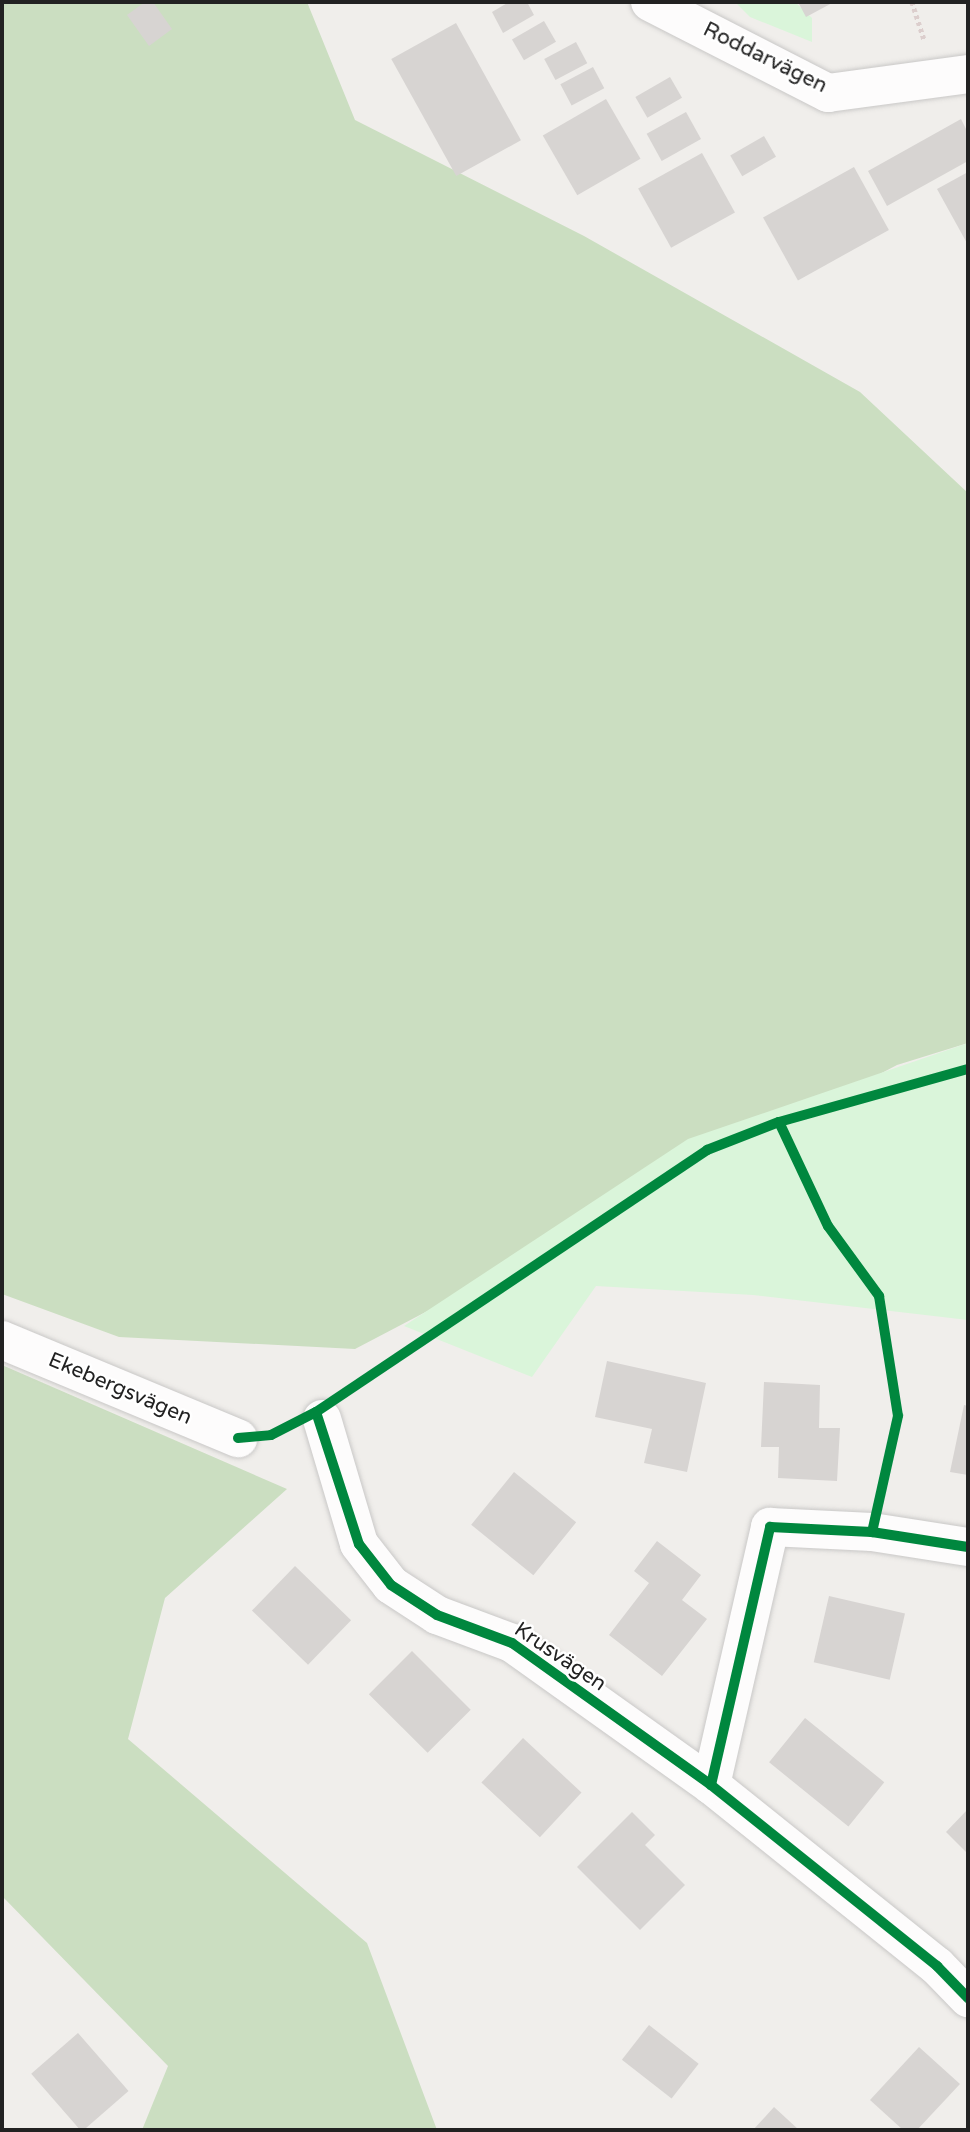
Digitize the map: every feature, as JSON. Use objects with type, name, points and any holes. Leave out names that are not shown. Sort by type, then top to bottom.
[{"type":"street","name":"Roddarvägen","points":[[650,2],[828,93],[968,74]]},
{"type":"street","name":"Ekebergsvägen","points":[[2,1340],[238,1438]]},
{"type":"street","name":"Krusvägen","points":[[322,1419],[359,1544],[391,1585],[437,1615],[512,1643],[711,1784],[937,1966],[968,1998]]},
{"type":"street","points":[[711,1784],[770,1527],[873,1532],[968,1547]]},
{"type":"green space","points":[[2,2],[307,2],[355,120],[584,236],[860,392],[968,493],[968,1043],[897,1065],[355,1349],[119,1337],[2,1294]]},
{"type":"green space","points":[[735,2],[795,2],[812,18],[812,42],[750,17]]},
{"type":"green space","points":[[968,1043],[968,1320],[753,1295],[596,1286],[532,1377],[404,1326],[688,1139]]},
{"type":"green space","points":[[2,1365],[287,1489],[165,1598],[128,1739],[367,1943],[437,2130],[142,2130],[168,2066],[2,1896]]},
{"type":"building","points":[[145,2],[153,2],[172,29],[149,46],[127,15]]},
{"type":"building","points":[[509,2],[527,2],[534,15],[503,33],[492,12]]},
{"type":"building","points":[[798,2],[834,2],[806,17]]},
{"type":"building","points":[[544,21],[556,42],[524,60],[512,40]]},
{"type":"building","points":[[456,23],[521,140],[456,176],[391,59]]},
{"type":"building","points":[[576,42],[587,63],[555,80],[544,59]]},
{"type":"building","points":[[593,67],[604,88],[572,106],[560,84]]},
{"type":"building","points":[[670,77],[682,98],[647,118],[635,97]]},
{"type":"building","points":[[606,99],[640,159],[577,195],[543,136]]},
{"type":"building","points":[[686,112],[701,139],[662,161],[647,134]]},
{"type":"building","points":[[961,119],[968,133],[968,161],[887,206],[868,171]]},
{"type":"building","points":[[764,136],[776,157],[742,176],[730,156]]},
{"type":"building","points":[[702,153],[735,212],[671,248],[638,188]]},
{"type":"building","points":[[854,167],[889,230],[798,280],[763,217]]},
{"type":"building","points":[[968,172],[968,245],[937,189]]},
{"type":"building","points":[[607,1361],[706,1383],[687,1472],[644,1463],[652,1429],[595,1417]]},
{"type":"building","points":[[764,1382],[820,1385],[819,1428],[840,1428],[837,1481],[778,1478],[779,1447],[761,1447]]},
{"type":"building","points":[[964,1405],[968,1406],[968,1475],[950,1472]]},
{"type":"building","points":[[514,1472],[576,1522],[533,1575],[471,1525]]},
{"type":"building","points":[[657,1541],[701,1575],[682,1600],[707,1619],[662,1676],[609,1635],[649,1583],[634,1571]]},
{"type":"building","points":[[295,1566],[351,1620],[308,1665],[252,1611]]},
{"type":"building","points":[[829,1596],[905,1614],[890,1680],[814,1662]]},
{"type":"building","points":[[412,1651],[471,1710],[428,1753],[369,1694]]},
{"type":"building","points":[[805,1718],[884,1782],[848,1826],[769,1762]]},
{"type":"building","points":[[523,1738],[582,1793],[540,1837],[481,1783]]},
{"type":"building","points":[[968,1809],[968,1854],[946,1832]]},
{"type":"building","points":[[632,1812],[655,1835],[645,1845],[685,1885],[640,1930],[577,1867]]},
{"type":"building","points":[[649,2025],[699,2064],[672,2098],[622,2060]]},
{"type":"building","points":[[78,2033],[129,2091],[84,2130],[80,2130],[31,2074]]},
{"type":"building","points":[[919,2047],[960,2084],[917,2130],[903,2130],[870,2100]]},
{"type":"building","points":[[774,2107],[799,2130],[753,2130]]},
{"type":"cycle path","points":[[238,1438],[271,1435],[316,1412],[707,1150],[779,1122],[968,1069]]},
{"type":"cycle path","points":[[779,1122],[828,1226],[879,1296],[898,1416],[872,1532]]},
{"type":"cycle path","points":[[316,1412],[359,1544],[391,1585],[437,1615],[512,1643],[711,1785],[937,1966],[968,1998]]},
{"type":"cycle path","points":[[711,1785],[770,1527],[872,1532],[968,1547]]}]
